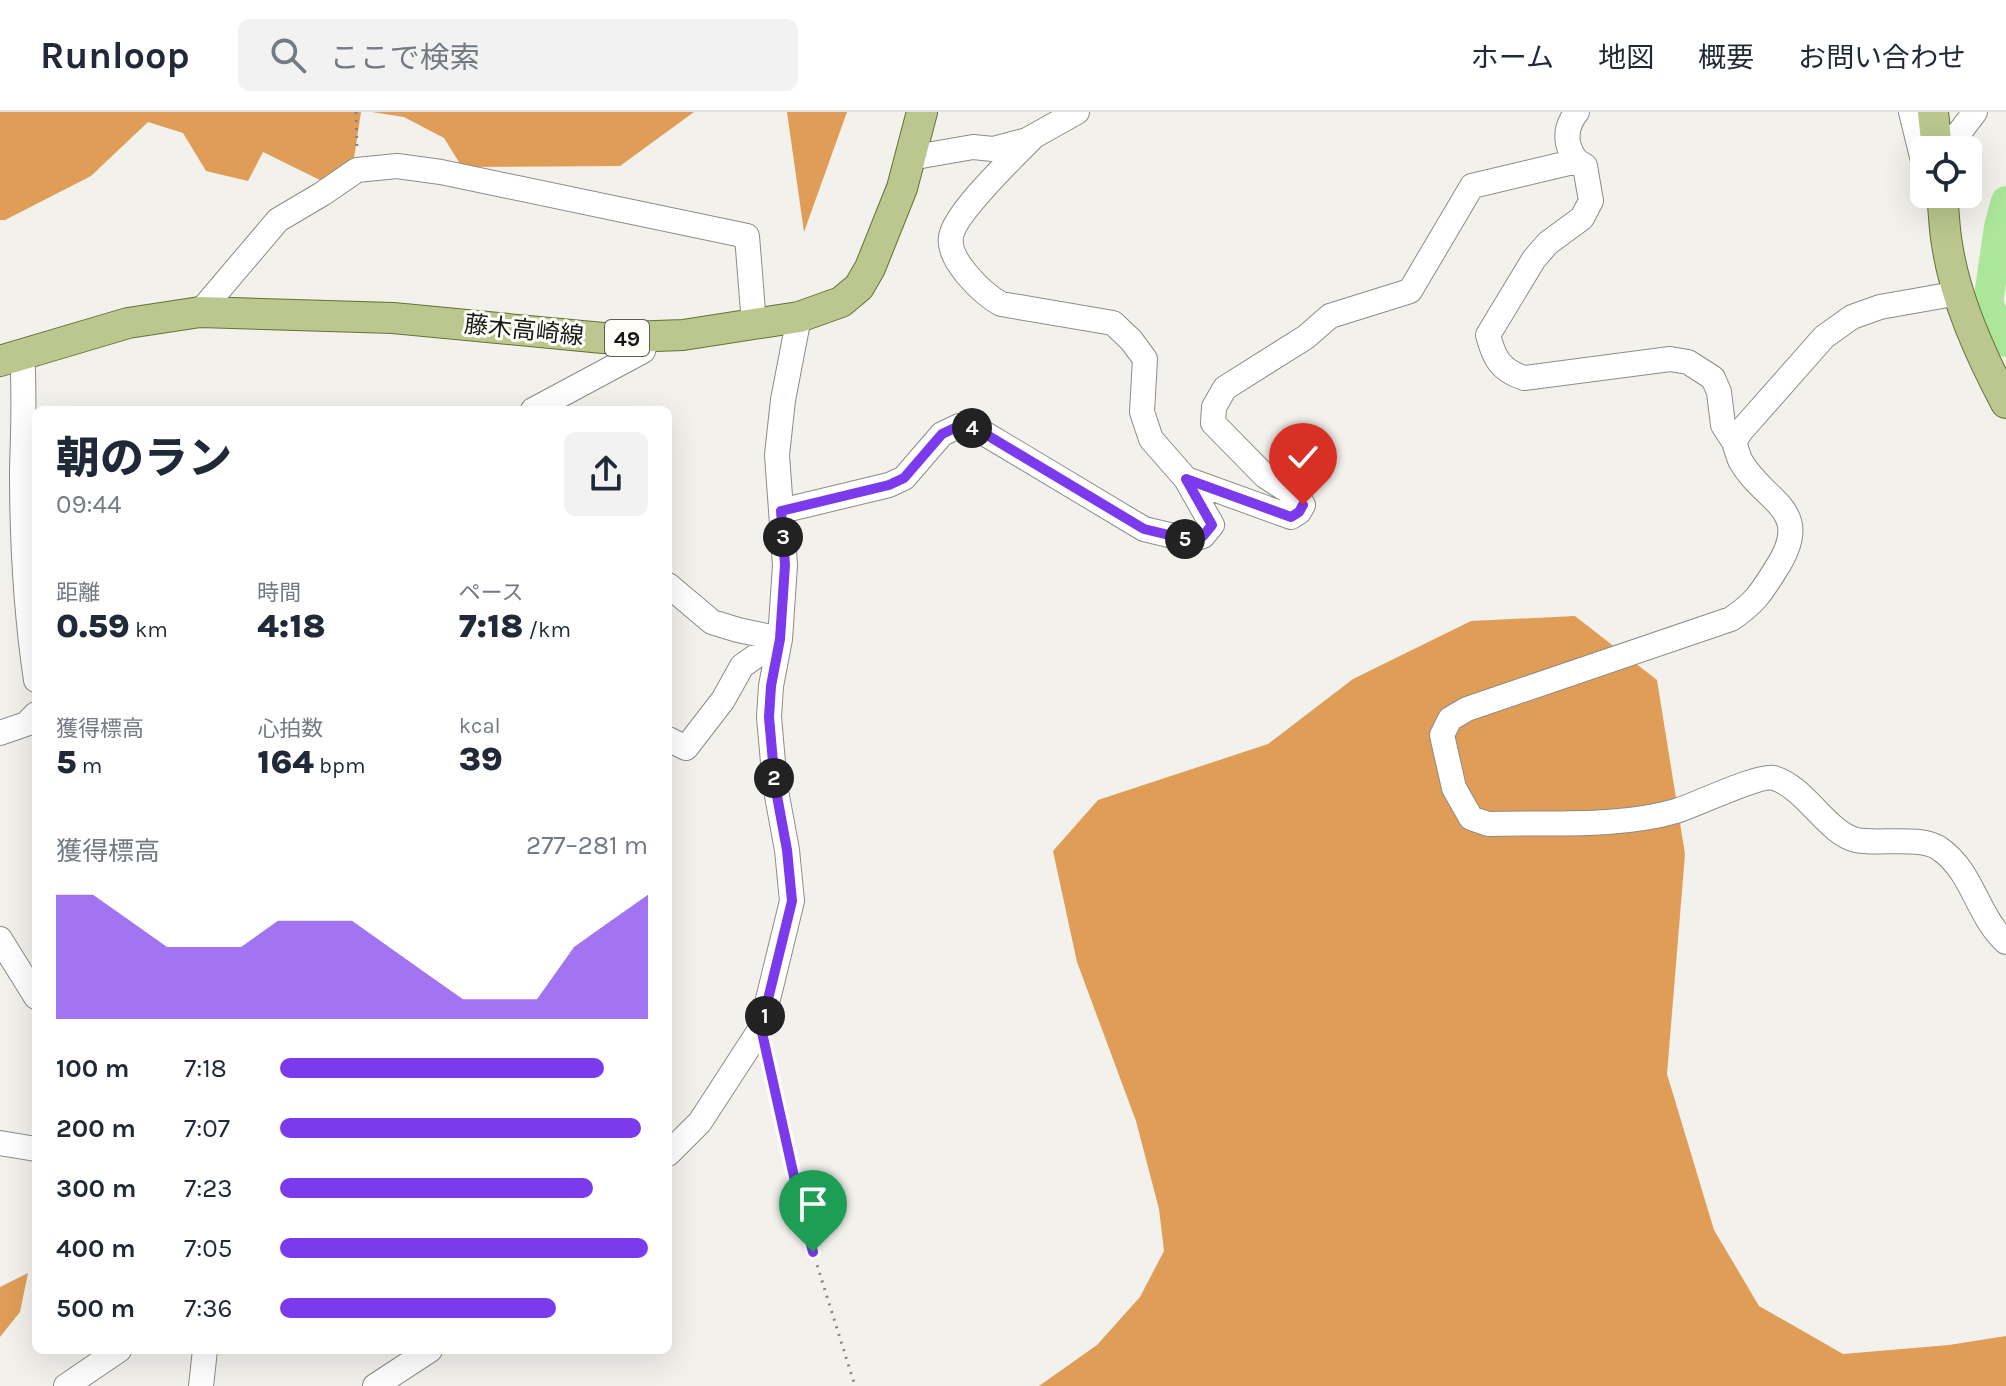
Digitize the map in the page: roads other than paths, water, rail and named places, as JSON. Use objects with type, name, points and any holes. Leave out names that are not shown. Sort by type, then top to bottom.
[{"type":"main road","name":"藤木高崎線","points":[[11,357],[128,323],[200,312],[393,318],[603,338],[683,335],[799,317],[841,302],[859,287],[883,240],[922,112]]},
{"type":"main road","points":[[1933,112],[1933,136]]},
{"type":"main road","points":[[1943,208],[1947,245],[1959,293],[1977,343],[2006,403]]},
{"type":"street","points":[[910,158],[973,147],[993,149],[1033,137],[1077,112]]},
{"type":"street","points":[[1577,112],[1566,129],[1569,150],[1585,166],[1591,201],[1582,218],[1548,243],[1534,259],[1488,335],[1494,358],[1508,372],[1524,378],[1670,359],[1688,362],[1713,378],[1719,392],[1723,425],[1741,461],[1788,514],[1788,551],[1753,604],[1731,619],[1482,704],[1450,719],[1442,735],[1454,788],[1471,818],[1488,824],[1622,820],[1657,816],[1770,777],[1788,784],[1842,833],[1855,840],[1936,846],[1957,863],[1996,933],[2006,942]]},
{"type":"street","points":[[1911,112],[1924,136]]},
{"type":"street","points":[[1955,136],[1975,112]]},
{"type":"street","points":[[781,511],[867,491],[904,478],[942,434],[959,426],[977,429],[1144,529],[1190,540],[1203,536],[1212,525],[1186,479],[1151,439],[1142,412],[1145,359],[1131,340],[1113,323],[1001,304],[986,295],[956,259],[950,241],[953,229],[973,201],[1033,137]]},
{"type":"street","points":[[1186,479],[1291,517],[1299,512],[1303,505],[1299,498],[1265,476],[1213,423],[1214,407],[1225,388],[1306,337],[1330,316],[1410,291],[1472,186],[1577,161]]},
{"type":"street","points":[[200,312],[278,220],[357,170],[397,166],[441,172],[747,236],[754,324]]},
{"type":"street","points":[[1734,442],[1824,337],[1852,317],[1880,307],[1959,293]]},
{"type":"street","points":[[672,1150],[700,1122],[761,1028],[792,901],[787,850],[775,785],[769,717],[780,639],[785,565],[777,455],[783,400],[799,317]]},
{"type":"street","points":[[540,406],[643,351],[647,338]]},
{"type":"street","points":[[11,357],[25,391],[22,473],[27,611],[32,649]]},
{"type":"street","points":[[672,588],[712,622],[780,639]]},
{"type":"street","points":[[672,741],[686,748],[723,700],[742,666],[780,639]]},
{"type":"street","points":[[0,733],[26,724],[32,718]]},
{"type":"street","points":[[0,939],[32,991]]},
{"type":"street","points":[[0,1143],[32,1148]]},
{"type":"street","points":[[66,1386],[113,1354]]},
{"type":"street","points":[[201,1386],[205,1354]]},
{"type":"street","points":[[375,1386],[424,1354]]},
{"type":"waterway","points":[[2006,201],[1988,303],[2006,342]]}]
